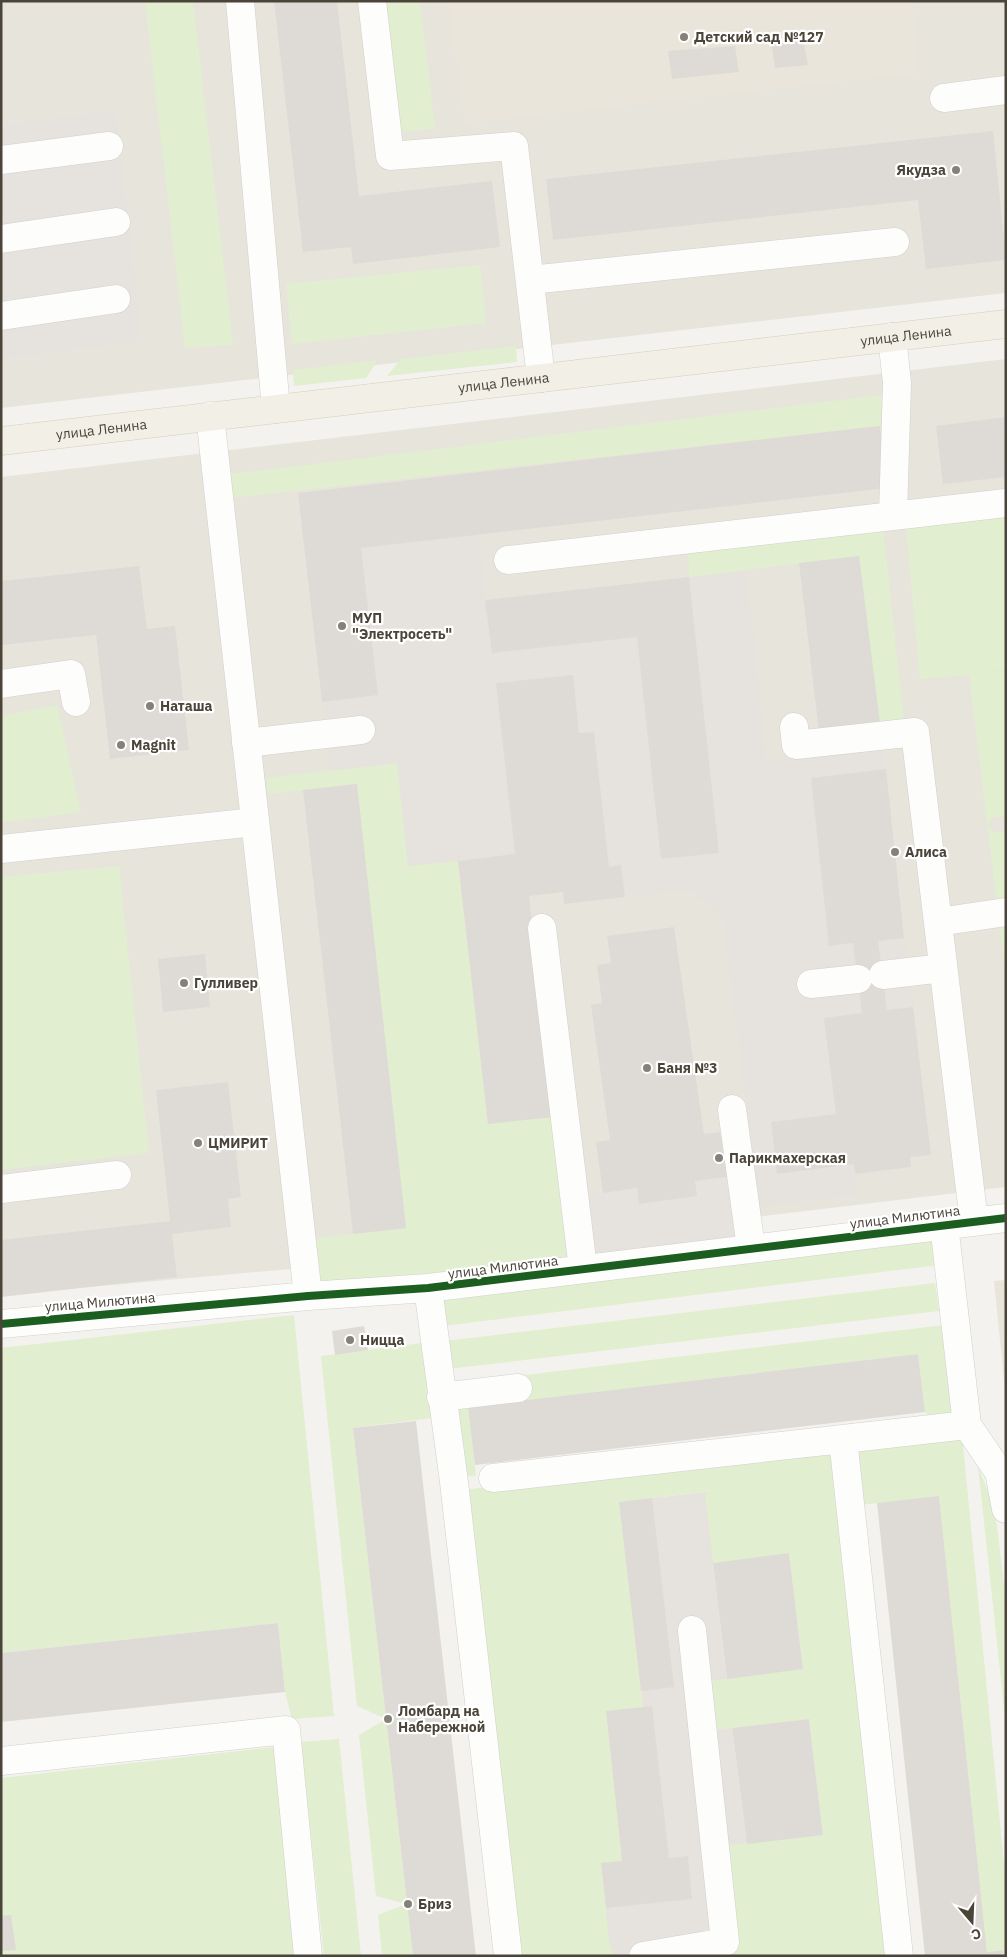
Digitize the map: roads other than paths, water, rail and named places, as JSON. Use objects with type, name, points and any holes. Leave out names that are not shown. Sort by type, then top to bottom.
[{"type":"main road","name":"улица Ленина","points":[[1,441],[1006,324]]},
{"type":"street","points":[[240,1],[276,408]]},
{"type":"street","points":[[372,1],[390,156],[514,146],[541,378]]},
{"type":"street","points":[[944,98],[1006,90]]},
{"type":"street","points":[[1,160],[109,146]]},
{"type":"street","points":[[1,239],[116,222]]},
{"type":"street","points":[[530,280],[895,242]]},
{"type":"street","points":[[1,316],[116,299]]},
{"type":"street","points":[[892,337],[897,383],[894,516]]},
{"type":"street","points":[[210,416],[308,1296]]},
{"type":"street","points":[[508,560],[1006,504]]},
{"type":"street","points":[[1,684],[71,674],[76,702]]},
{"type":"street","points":[[794,727],[796,745],[915,732],[974,1222]]},
{"type":"street","points":[[246,743],[361,730]]},
{"type":"street","points":[[1,849],[255,822]]},
{"type":"street","points":[[938,922],[1006,912]]},
{"type":"street","points":[[542,928],[583,1270]]},
{"type":"street","points":[[811,984],[944,968]]},
{"type":"street","points":[[732,1109],[751,1248]]},
{"type":"street","points":[[1,1189],[116,1175]]},
{"type":"street","name":"улица Милютина","points":[[1,1324],[308,1296],[428,1288],[1006,1218]]},
{"type":"street","points":[[944,1224],[967,1425],[999,1472],[1006,1509]]},
{"type":"street","points":[[428,1288],[456,1502],[508,1956]]},
{"type":"street","points":[[441,1396],[518,1388]]},
{"type":"street","points":[[493,1478],[967,1425]]},
{"type":"street","points":[[843,1438],[900,1956]]},
{"type":"street","points":[[643,1956],[724,1942],[692,1630]]},
{"type":"street","points":[[1,1761],[286,1730],[308,1956]]},
{"type":"place","name":"Детский сад №127","points":[[684,37]]},
{"type":"place","name":"Якудза","points":[[956,170]]},
{"type":"place","name":"МУП \"Электросеть\"","points":[[342,626]]},
{"type":"place","name":"Наташа","points":[[150,706]]},
{"type":"place","name":"Magnit","points":[[121,745]]},
{"type":"place","name":"Алиса","points":[[895,852]]},
{"type":"place","name":"Гулливер","points":[[184,983]]},
{"type":"place","name":"Баня №3","points":[[647,1068]]},
{"type":"place","name":"ЦМИРИТ","points":[[198,1143]]},
{"type":"place","name":"Парикмахерская","points":[[719,1158]]},
{"type":"place","name":"Ницца","points":[[350,1340]]},
{"type":"place","name":"Ломбард на Набережной","points":[[388,1719]]},
{"type":"place","name":"Бриз","points":[[408,1904]]}]
